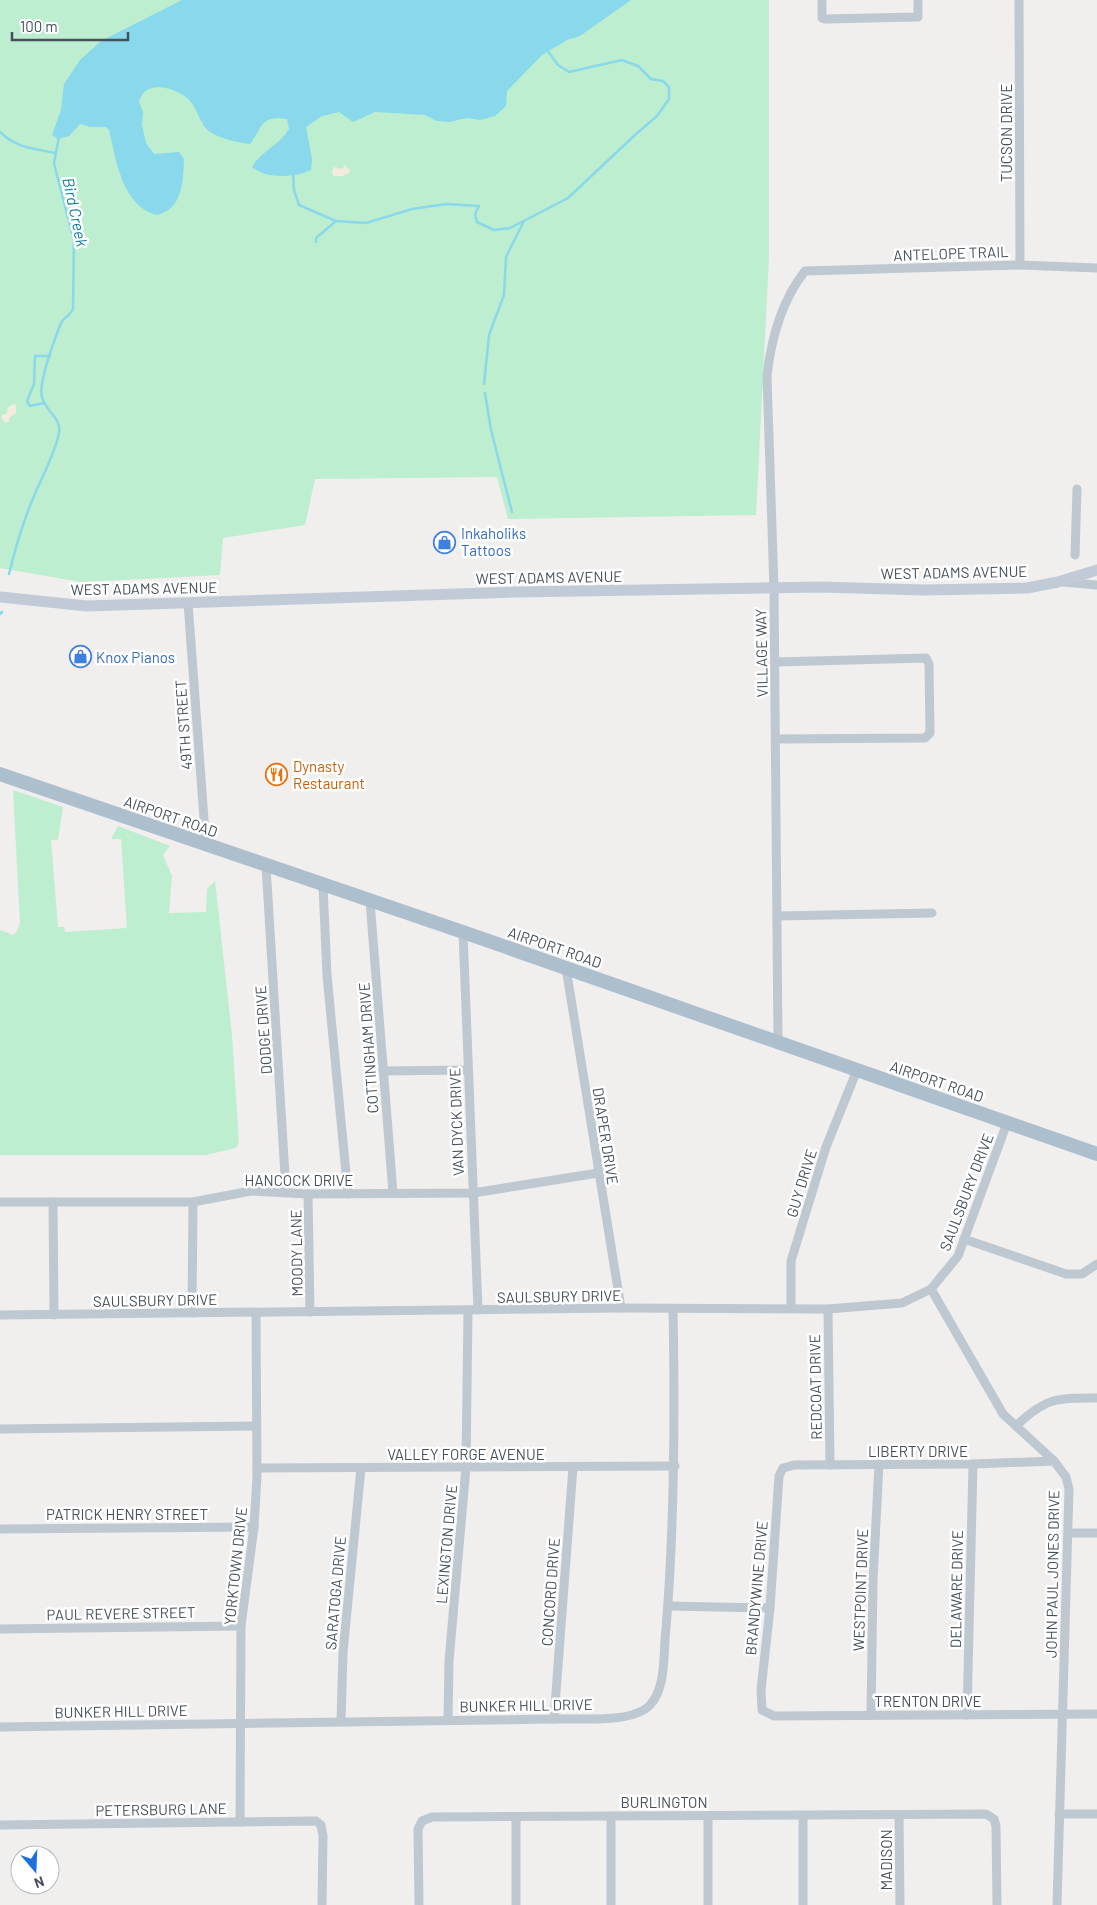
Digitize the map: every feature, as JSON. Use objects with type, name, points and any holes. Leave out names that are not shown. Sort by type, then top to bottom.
[{"type":"main road","name":"WEST ADAMS AVENUE","points":[[0,597],[87,606],[516,592],[1027,588],[1058,582],[1097,570]]},
{"type":"main road","name":"AIRPORT ROAD","points":[[0,774],[323,886],[463,932],[1097,1154]]},
{"type":"street","points":[[822,0],[822,18],[918,17],[918,0]]},
{"type":"street","name":"TUCSON DRIVE","points":[[1019,0],[1020,265]]},
{"type":"street","name":"ANTELOPE TRAIL","points":[[805,271],[1020,265],[1097,268]]},
{"type":"street","name":"VILLAGE WAY","points":[[778,1043],[774,589],[767,376],[770,349],[793,287],[805,271]]},
{"type":"street","points":[[1074,554],[1077,489]]},
{"type":"street","points":[[1058,582],[1097,585]]},
{"type":"street","name":"49TH STREET","points":[[188,603],[206,846]]},
{"type":"street","points":[[775,662],[926,658],[929,664],[930,733],[925,738],[776,739]]},
{"type":"street","name":"DODGE DRIVE","points":[[266,866],[286,1192]]},
{"type":"street","points":[[323,886],[328,983],[348,1194]]},
{"type":"street","name":"COTTINGHAM DRIVE","points":[[370,901],[393,1193]]},
{"type":"street","points":[[777,916],[932,914]]},
{"type":"street","name":"VAN DYCK DRIVE","points":[[463,932],[478,1310]]},
{"type":"street","name":"DRAPER DRIVE","points":[[566,968],[621,1308]]},
{"type":"street","points":[[383,1071],[467,1070]]},
{"type":"street","name":"GUY DRIVE","points":[[791,1307],[791,1260],[826,1147],[857,1070]]},
{"type":"street","name":"SAULSBURY DRIVE","points":[[0,1315],[621,1308],[791,1307],[828,1309],[902,1303],[931,1289],[958,1256],[1007,1123]]},
{"type":"street","name":"HANCOCK DRIVE","points":[[0,1202],[193,1202],[251,1191],[308,1194],[472,1193],[598,1174]]},
{"type":"street","name":"MOODY LANE","points":[[308,1194],[310,1312]]},
{"type":"street","points":[[53,1202],[54,1315]]},
{"type":"street","points":[[192,1313],[193,1202]]},
{"type":"street","points":[[964,1239],[1066,1274],[1082,1274],[1097,1264]]},
{"type":"street","name":"JOHN PAUL JONES DRIVE","points":[[931,1289],[1003,1414],[1054,1461],[1066,1477],[1069,1490],[1057,1905]]},
{"type":"street","name":"BUNKER HILL DRIVE","points":[[0,1727],[554,1719],[625,1717],[639,1713],[650,1705],[657,1695],[661,1680],[668,1606],[675,1466],[673,1309]]},
{"type":"street","name":"REDCOAT DRIVE","points":[[828,1309],[830,1465]]},
{"type":"street","name":"LEXINGTON DRIVE","points":[[448,1720],[449,1661],[466,1467],[468,1310]]},
{"type":"street","name":"YORKTOWN DRIVE","points":[[240,1822],[241,1626],[254,1527],[257,1468],[256,1313]]},
{"type":"street","points":[[1016,1426],[1032,1410],[1045,1402],[1057,1399],[1097,1398]]},
{"type":"street","points":[[0,1429],[256,1426]]},
{"type":"street","name":"LIBERTY DRIVE","points":[[783,1468],[794,1465],[973,1464],[1054,1461]]},
{"type":"street","name":"WESTPOINT DRIVE","points":[[871,1716],[873,1580],[879,1464]]},
{"type":"street","name":"DELAWARE DRIVE","points":[[967,1715],[973,1464]]},
{"type":"street","name":"VALLEY FORGE AVENUE","points":[[257,1468],[675,1466]]},
{"type":"street","name":"CONCORD DRIVE","points":[[554,1719],[573,1467]]},
{"type":"street","name":"SARATOGA DRIVE","points":[[341,1721],[343,1652],[361,1468]]},
{"type":"street","name":"BRANDYWINE DRIVE","points":[[762,1710],[761,1690],[770,1608],[779,1476],[783,1468]]},
{"type":"street","name":"PATRICK HENRY STREET","points":[[0,1529],[254,1527]]},
{"type":"street","points":[[1068,1533],[1097,1533]]},
{"type":"street","points":[[668,1606],[770,1608]]},
{"type":"street","name":"PAUL REVERE STREET","points":[[0,1629],[241,1626]]},
{"type":"street","name":"TRENTON DRIVE","points":[[762,1710],[774,1716],[1097,1714]]},
{"type":"street","name":"BURLINGTON","points":[[419,1905],[418,1829],[422,1821],[432,1817],[803,1817],[986,1814],[991,1817],[996,1826],[997,1905]]},
{"type":"street","points":[[1059,1814],[1097,1814]]},
{"type":"street","points":[[611,1816],[611,1905]]},
{"type":"street","points":[[708,1816],[708,1905]]},
{"type":"street","name":"MADISON","points":[[899,1816],[900,1905]]},
{"type":"street","points":[[516,1817],[516,1905]]},
{"type":"street","points":[[803,1817],[803,1905]]},
{"type":"street","name":"PETERSBURG LANE","points":[[0,1825],[316,1821],[321,1825],[322,1905]]},
{"type":"green space","points":[[0,0],[769,0],[769,257],[756,515],[508,519],[497,477],[315,479],[305,525],[223,538],[220,575],[81,582],[0,568]]},
{"type":"green space","points":[[13,790],[63,807],[58,840],[51,840],[58,927],[64,927],[65,932],[127,928],[121,839],[111,839],[118,826],[170,846],[163,855],[172,876],[169,913],[206,912],[207,889],[215,881],[232,1035],[239,1142],[236,1148],[206,1155],[0,1155],[0,930],[13,935],[16,933],[20,923]]},
{"type":"sand","points":[[345,165],[350,170],[349,173],[343,176],[333,176],[332,171],[334,167],[342,169]]},
{"type":"sand","points":[[13,404],[16,405],[16,413],[9,418],[9,422],[4,423],[1,416],[7,413],[8,407]]},
{"type":"water","points":[[182,0],[631,0],[580,36],[567,40],[542,55],[507,91],[506,106],[495,116],[480,120],[467,118],[449,122],[437,121],[425,115],[375,112],[353,122],[339,112],[322,116],[306,127],[312,159],[311,170],[297,175],[280,176],[265,174],[252,167],[260,157],[285,135],[289,129],[287,119],[278,118],[267,121],[250,144],[235,141],[219,137],[210,132],[201,122],[196,110],[186,97],[171,89],[154,88],[147,90],[142,95],[139,103],[143,111],[142,125],[146,143],[154,154],[179,152],[184,159],[182,185],[177,200],[166,212],[157,215],[145,210],[128,192],[118,168],[109,130],[106,127],[90,127],[80,124],[69,136],[58,139],[52,135],[61,110],[64,84],[80,60],[101,41]]},
{"type":"waterway","points":[[293,172],[294,190],[299,205],[336,221],[366,223],[412,209],[446,204],[479,206],[475,214],[477,222],[494,230],[510,228],[568,198],[657,116],[669,99],[669,87],[663,81],[651,79],[638,66],[622,60],[569,72],[558,65],[547,50]]},
{"type":"waterway","points":[[0,132],[20,145],[55,153]]},
{"type":"waterway","name":"Bird Creek","points":[[9,574],[25,519],[51,459],[59,433],[58,423],[46,406],[41,390],[51,349],[58,330],[62,321],[73,309],[74,241],[54,163],[59,137]]},
{"type":"waterway","points":[[316,242],[316,238],[336,221]]},
{"type":"waterway","points":[[484,384],[489,335],[504,295],[506,257],[524,221]]},
{"type":"waterway","points":[[44,403],[30,406],[27,401],[34,384],[35,356],[50,356]]},
{"type":"waterway","points":[[485,393],[491,430],[512,512]]},
{"type":"place","name":"Inkaholiks Tattoos","points":[[445,542]]},
{"type":"place","name":"Knox Pianos","points":[[80,657]]},
{"type":"place","name":"Dynasty Restaurant","points":[[277,775]]}]
